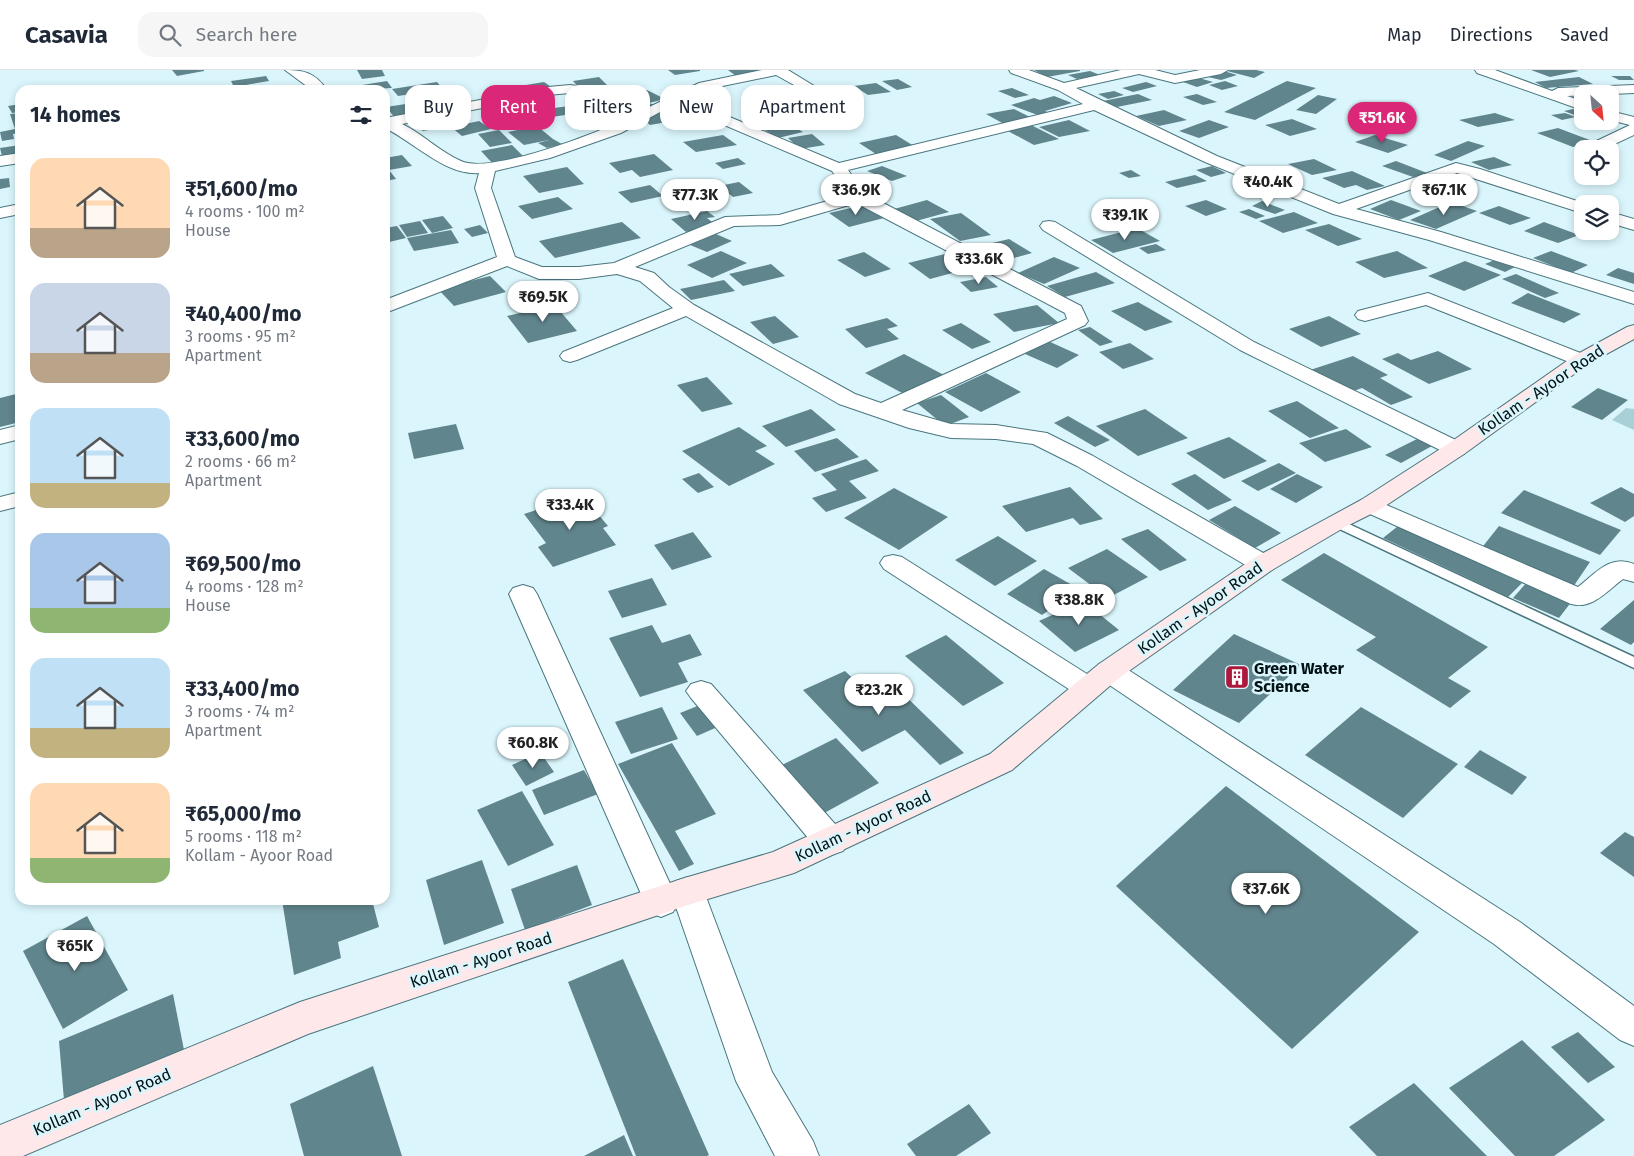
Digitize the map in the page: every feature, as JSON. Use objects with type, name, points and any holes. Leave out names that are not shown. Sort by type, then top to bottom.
[{"type":"main road","name":"Kollam - Ayoor Road","points":[[0,1145],[300,1020],[674,896],[782,863],[1001,762],[1098,679],[1263,564],[1336,522],[1370,505],[1456,448],[1581,360],[1634,331]]},
{"type":"street","points":[[1016,70],[1063,87],[1096,105],[1211,159],[1339,210],[1436,236],[1634,298]]},
{"type":"street","points":[[1063,87],[1139,70],[1175,79],[1221,70]]},
{"type":"street","points":[[1482,70],[1574,103]]},
{"type":"street","points":[[297,71],[315,85]]},
{"type":"street","points":[[709,85],[773,71],[802,85]]},
{"type":"street","points":[[390,126],[548,91],[565,89]]},
{"type":"street","points":[[1543,93],[1634,89]]},
{"type":"street","points":[[838,168],[1096,105]]},
{"type":"street","points":[[1619,117],[1634,122]]},
{"type":"street","points":[[731,123],[838,168],[858,197],[1074,310],[1078,321],[882,410]]},
{"type":"street","points":[[390,128],[406,132],[457,166],[474,169],[488,168],[545,155],[616,130]]},
{"type":"street","points":[[1610,140],[1634,129]]},
{"type":"street","points":[[0,161],[15,159]]},
{"type":"street","points":[[488,168],[483,188],[507,260]]},
{"type":"street","points":[[1339,210],[1456,168],[1474,172],[1574,205]]},
{"type":"street","points":[[390,305],[507,260],[539,274],[580,273],[618,268],[731,222],[780,220],[858,197]]},
{"type":"street","points":[[0,213],[15,210]]},
{"type":"street","points":[[1619,220],[1634,225]]},
{"type":"street","points":[[1049,226],[1247,346],[1456,448]]},
{"type":"street","points":[[618,268],[647,276],[662,291],[687,309],[847,398],[918,424],[950,431],[996,432],[1039,438],[1085,461],[1263,564]]},
{"type":"street","points":[[1365,315],[1428,300],[1581,360]]},
{"type":"street","points":[[570,356],[687,309]]},
{"type":"street","points":[[0,437],[15,433]]},
{"type":"street","points":[[0,504],[15,501]]},
{"type":"street","points":[[1370,505],[1581,598],[1620,568],[1634,574]]},
{"type":"street","points":[[893,563],[1098,679],[1507,934],[1634,1028]]},
{"type":"street","points":[[523,594],[674,896],[756,1081],[798,1156]]},
{"type":"street","points":[[701,691],[831,842]]},
{"type":"lane","points":[[1336,522],[1634,663]]},
{"type":"water","points":[[1626,408],[1634,409],[1634,430],[1612,420]]},
{"type":"building","points":[[172,70],[204,70],[204,71],[177,76]]},
{"type":"building","points":[[357,70],[382,70],[385,76],[362,79]]},
{"type":"building","points":[[668,70],[700,70],[700,71],[675,75]]},
{"type":"building","points":[[728,70],[756,70],[758,72],[736,76]]},
{"type":"building","points":[[1034,70],[1080,70],[1080,71],[1047,77]]},
{"type":"building","points":[[1531,70],[1575,70],[1579,71],[1550,77]]},
{"type":"building","points":[[1090,71],[1100,75],[1077,79],[1068,75]]},
{"type":"building","points":[[1224,71],[1237,75],[1221,80],[1208,77]]},
{"type":"building","points":[[1227,71],[1265,72],[1254,78]]},
{"type":"building","points":[[266,76],[269,81],[233,85],[231,81]]},
{"type":"building","points":[[1611,76],[1630,76],[1634,80],[1619,80]]},
{"type":"building","points":[[599,77],[607,85],[576,85],[573,81]]},
{"type":"building","points":[[1579,77],[1593,84],[1546,88],[1535,82]]},
{"type":"building","points":[[1199,78],[1213,82],[1197,87],[1183,82]]},
{"type":"building","points":[[898,79],[912,87],[897,90],[882,81]]},
{"type":"building","points":[[387,81],[390,85],[362,85]]},
{"type":"building","points":[[1225,81],[1238,86],[1222,90],[1209,85]]},
{"type":"building","points":[[1287,81],[1316,88],[1255,120],[1224,112]]},
{"type":"building","points":[[437,82],[440,85],[418,85]]},
{"type":"building","points":[[544,82],[548,85],[526,85]]},
{"type":"building","points":[[1146,82],[1157,86],[1133,92],[1122,88]]},
{"type":"building","points":[[876,83],[891,92],[868,95],[864,92],[864,85],[861,85]]},
{"type":"building","points":[[405,87],[405,95],[398,96],[392,89]]},
{"type":"building","points":[[1012,88],[1029,95],[1015,98],[998,91]]},
{"type":"building","points":[[1114,91],[1124,95],[1108,99],[1098,94]]},
{"type":"building","points":[[650,92],[660,96],[660,100],[650,103]]},
{"type":"building","points":[[1138,94],[1152,100],[1117,107],[1103,101]]},
{"type":"building","points":[[1197,94],[1217,102],[1203,105],[1183,97]]},
{"type":"building","points":[[1318,95],[1337,99],[1316,114],[1296,110]]},
{"type":"building","points":[[1054,96],[1072,103],[1045,111],[1052,114],[1043,117],[1011,105],[1034,98],[1040,100]]},
{"type":"building","points":[[405,104],[405,117],[396,119],[390,112],[390,106]]},
{"type":"building","points":[[15,105],[15,113],[12,113],[8,106]]},
{"type":"building","points":[[565,107],[565,115],[555,117],[555,108]]},
{"type":"building","points":[[1014,109],[1032,118],[1004,124],[986,114]]},
{"type":"building","points":[[1574,109],[1574,115],[1564,111]]},
{"type":"building","points":[[1164,110],[1187,120],[1159,126],[1136,116]]},
{"type":"building","points":[[660,113],[660,123],[650,125],[650,115]]},
{"type":"building","points":[[1495,113],[1515,120],[1478,127],[1459,120]]},
{"type":"building","points":[[1565,113],[1574,117],[1562,120],[1551,115]]},
{"type":"building","points":[[10,114],[15,114],[15,129]]},
{"type":"building","points":[[1292,119],[1317,129],[1290,136],[1265,125]]},
{"type":"building","points":[[1069,120],[1090,131],[1059,137],[1039,127]]},
{"type":"building","points":[[1209,120],[1229,127],[1199,138],[1179,131]]},
{"type":"building","points":[[479,121],[481,122],[481,130],[487,130],[462,136],[455,130],[471,130],[471,123]]},
{"type":"building","points":[[1031,125],[1059,139],[1034,145],[1006,130]]},
{"type":"building","points":[[1558,128],[1590,140],[1574,140],[1573,147],[1537,133]]},
{"type":"building","points":[[15,129],[14,139],[2,141],[0,132]]},
{"type":"building","points":[[499,130],[512,143],[490,147],[478,134]]},
{"type":"building","points":[[542,130],[562,144],[547,148],[538,143],[549,140],[524,145],[508,132]]},
{"type":"building","points":[[765,130],[800,130],[803,132],[778,138]]},
{"type":"building","points":[[812,134],[825,145],[800,149],[788,138]]},
{"type":"building","points":[[723,135],[737,145],[696,152],[683,142]]},
{"type":"building","points":[[896,135],[914,146],[876,154],[859,143]]},
{"type":"building","points":[[1375,135],[1408,145],[1388,153],[1355,142]]},
{"type":"building","points":[[1468,141],[1485,146],[1451,161],[1434,155]]},
{"type":"building","points":[[512,145],[525,158],[493,164],[481,151]]},
{"type":"building","points":[[15,146],[15,154],[2,156],[0,148]]},
{"type":"building","points":[[654,154],[673,170],[640,177],[632,170],[620,173],[609,163]]},
{"type":"building","points":[[402,155],[412,166],[390,170],[390,157]]},
{"type":"building","points":[[1494,157],[1512,165],[1489,170],[1471,162]]},
{"type":"building","points":[[738,158],[746,164],[723,169],[715,163]]},
{"type":"building","points":[[1314,159],[1337,170],[1312,175],[1288,164]]},
{"type":"building","points":[[1396,161],[1427,173],[1413,177],[1382,166]]},
{"type":"building","points":[[882,166],[907,176],[892,181],[867,171]]},
{"type":"building","points":[[1212,166],[1226,173],[1211,177],[1196,170]]},
{"type":"building","points":[[567,167],[584,184],[539,193],[523,176]]},
{"type":"building","points":[[1131,170],[1141,176],[1129,178],[1119,173]]},
{"type":"building","points":[[390,171],[396,179],[390,180]]},
{"type":"building","points":[[1352,171],[1385,186],[1367,190],[1356,185],[1344,188],[1322,178]]},
{"type":"building","points":[[1195,175],[1207,181],[1177,188],[1165,182]]},
{"type":"building","points":[[9,178],[10,187],[0,189],[0,179]]},
{"type":"building","points":[[739,182],[753,193],[733,197],[719,186]]},
{"type":"building","points":[[650,185],[663,196],[631,203],[618,192]]},
{"type":"building","points":[[558,197],[573,209],[532,219],[518,206]]},
{"type":"building","points":[[927,200],[949,212],[916,221],[894,209]]},
{"type":"building","points":[[1206,200],[1227,209],[1206,216],[1185,206]]},
{"type":"building","points":[[1391,200],[1421,211],[1399,220],[1370,209]]},
{"type":"building","points":[[1262,201],[1285,210],[1275,214],[1252,206]]},
{"type":"building","points":[[1451,202],[1477,211],[1436,229],[1410,220]]},
{"type":"building","points":[[864,205],[884,218],[849,227],[829,213]]},
{"type":"building","points":[[1499,206],[1531,218],[1510,225],[1479,213]]},
{"type":"building","points":[[1249,209],[1265,216],[1256,219],[1239,212]]},
{"type":"building","points":[[707,211],[715,217],[707,218],[716,225],[686,232],[671,219]]},
{"type":"building","points":[[1294,212],[1318,223],[1283,233],[1259,221]]},
{"type":"building","points":[[961,213],[991,235],[960,241],[930,219]]},
{"type":"building","points":[[443,216],[453,228],[432,233],[422,220]]},
{"type":"building","points":[[420,221],[428,233],[407,237],[399,225]]},
{"type":"building","points":[[622,222],[641,238],[555,258],[539,241]]},
{"type":"building","points":[[1544,222],[1574,233],[1574,237],[1558,243],[1524,231]]},
{"type":"building","points":[[1329,224],[1362,239],[1338,246],[1305,230]]},
{"type":"building","points":[[480,225],[488,233],[472,237],[464,229]]},
{"type":"building","points":[[397,226],[406,238],[390,242],[390,227]]},
{"type":"building","points":[[1137,228],[1160,241],[1113,253],[1091,240]]},
{"type":"building","points":[[451,230],[459,243],[414,251],[407,238]]},
{"type":"building","points":[[716,234],[732,241],[707,252],[690,245]]},
{"type":"building","points":[[1009,239],[1032,253],[1003,261],[980,246]]},
{"type":"building","points":[[1156,244],[1166,250],[1148,254],[1139,248]]},
{"type":"building","points":[[721,251],[747,263],[712,278],[687,265]]},
{"type":"building","points":[[1397,251],[1428,268],[1384,278],[1355,262]]},
{"type":"building","points":[[1551,251],[1588,265],[1571,273],[1533,258]]},
{"type":"building","points":[[864,252],[891,269],[865,277],[837,260]]},
{"type":"building","points":[[945,254],[967,269],[930,279],[908,263]]},
{"type":"building","points":[[1054,257],[1080,268],[1044,284],[1018,273]]},
{"type":"building","points":[[1497,259],[1517,266],[1505,272],[1485,264]]},
{"type":"building","points":[[1465,261],[1501,275],[1464,291],[1428,276]]},
{"type":"building","points":[[771,264],[785,276],[743,286],[729,274]]},
{"type":"building","points":[[1618,268],[1634,273],[1634,284],[1606,275]]},
{"type":"building","points":[[1096,272],[1115,283],[1065,297],[1047,286]]},
{"type":"building","points":[[1516,274],[1559,293],[1545,298],[1502,279]]},
{"type":"building","points":[[490,276],[506,292],[454,306],[438,289]]},
{"type":"building","points":[[986,277],[998,287],[971,292],[960,282]]},
{"type":"building","points":[[724,280],[735,291],[691,300],[680,289]]},
{"type":"building","points":[[1528,293],[1581,314],[1564,323],[1511,303]]},
{"type":"building","points":[[568,302],[573,307],[560,311],[577,331],[528,343],[507,316]]},
{"type":"building","points":[[1138,302],[1173,322],[1145,331],[1111,311]]},
{"type":"building","points":[[1037,305],[1059,323],[1014,332],[993,314]]},
{"type":"building","points":[[775,316],[799,337],[773,344],[750,322]]},
{"type":"building","points":[[1329,316],[1361,334],[1321,347],[1289,329]]},
{"type":"building","points":[[887,318],[898,326],[887,329],[899,339],[866,348],[845,329]]},
{"type":"building","points":[[961,323],[991,342],[972,349],[942,330]]},
{"type":"building","points":[[1090,327],[1113,342],[1100,346],[1078,330]]},
{"type":"building","points":[[1048,341],[1079,355],[1057,368],[1025,354]]},
{"type":"building","points":[[1130,343],[1154,359],[1123,369],[1099,352]]},
{"type":"building","points":[[1438,351],[1472,369],[1429,384],[1382,359],[1398,353],[1411,360]]},
{"type":"building","points":[[904,354],[944,375],[904,394],[865,373]]},
{"type":"building","points":[[1353,356],[1388,375],[1380,378],[1413,397],[1391,405],[1362,388],[1348,393],[1310,370]]},
{"type":"building","points":[[986,373],[1021,392],[981,412],[945,392]]},
{"type":"building","points":[[707,377],[733,404],[702,412],[677,385]]},
{"type":"building","points":[[1598,388],[1628,400],[1602,420],[1571,407]]},
{"type":"building","points":[[15,394],[15,423],[0,427],[0,398]]},
{"type":"building","points":[[941,395],[969,417],[945,426],[917,403]]},
{"type":"building","points":[[1297,401],[1339,428],[1310,438],[1268,411]]},
{"type":"building","points":[[811,409],[836,430],[786,447],[762,426]]},
{"type":"building","points":[[1145,409],[1188,438],[1138,456],[1096,426]]},
{"type":"building","points":[[1068,416],[1110,440],[1095,447],[1054,423]]},
{"type":"building","points":[[456,424],[464,449],[414,459],[408,433]]},
{"type":"building","points":[[739,427],[767,446],[755,451],[775,464],[729,486],[682,451]]},
{"type":"building","points":[[1346,429],[1372,447],[1325,462],[1299,443]]},
{"type":"building","points":[[1229,437],[1267,461],[1224,479],[1186,453]]},
{"type":"building","points":[[837,438],[859,457],[815,472],[794,451]]},
{"type":"building","points":[[1417,439],[1432,446],[1401,463],[1385,455]]},
{"type":"building","points":[[866,459],[879,471],[849,481],[867,498],[826,512],[812,498],[837,490],[821,474]]},
{"type":"building","points":[[1279,463],[1296,473],[1258,491],[1241,481]]},
{"type":"building","points":[[699,473],[714,487],[698,493],[682,479]]},
{"type":"building","points":[[1195,474],[1232,500],[1208,510],[1171,484]]},
{"type":"building","points":[[1297,474],[1323,487],[1296,503],[1270,489]]},
{"type":"building","points":[[1070,487],[1103,519],[1080,525],[1073,518],[1026,532],[1002,506]]},
{"type":"building","points":[[1621,487],[1634,494],[1634,516],[1625,522],[1590,503]]},
{"type":"building","points":[[894,488],[948,517],[899,550],[844,518]]},
{"type":"building","points":[[1524,490],[1621,530],[1600,555],[1501,513]]},
{"type":"building","points":[[582,495],[608,526],[603,528],[616,545],[553,567],[538,547],[546,543],[524,514]]},
{"type":"building","points":[[1235,506],[1281,533],[1255,548],[1209,520]]},
{"type":"building","points":[[1402,523],[1438,544],[1522,583],[1508,597],[1383,538]]},
{"type":"building","points":[[1499,526],[1590,562],[1573,587],[1480,550]]},
{"type":"building","points":[[1148,529],[1187,560],[1160,571],[1121,539]]},
{"type":"building","points":[[693,532],[712,557],[672,570],[654,545]]},
{"type":"building","points":[[998,536],[1037,561],[995,586],[955,560]]},
{"type":"building","points":[[1107,549],[1148,577],[1108,598],[1068,568]]},
{"type":"building","points":[[1324,553],[1488,647],[1448,678],[1471,691],[1450,708],[1356,650],[1376,637],[1281,580]]},
{"type":"building","points":[[1044,569],[1079,589],[1042,615],[1007,594]]},
{"type":"building","points":[[652,578],[667,605],[622,618],[608,591]]},
{"type":"building","points":[[1527,582],[1572,601],[1559,618],[1513,598]]},
{"type":"building","points":[[1634,600],[1634,642],[1631,645],[1600,629]]},
{"type":"building","points":[[1083,601],[1119,630],[1075,652],[1039,621]]},
{"type":"building","points":[[652,625],[662,643],[690,634],[702,655],[678,663],[688,682],[640,697],[609,638]]},
{"type":"building","name":"Green Water Science","points":[[1234,634],[1301,665],[1239,723],[1173,690]]},
{"type":"building","points":[[946,635],[1004,683],[963,706],[905,656]]},
{"type":"building","points":[[845,671],[867,692],[890,681],[964,753],[940,765],[905,730],[862,752],[803,690]]},
{"type":"building","points":[[705,703],[722,725],[697,736],[680,713]]},
{"type":"building","points":[[662,707],[678,739],[631,754],[615,722]]},
{"type":"building","points":[[1361,707],[1458,764],[1403,818],[1305,755]]},
{"type":"building","points":[[836,738],[879,783],[817,817],[774,769]]},
{"type":"building","points":[[672,743],[716,814],[675,831],[694,864],[679,871],[618,764]]},
{"type":"building","points":[[1480,750],[1527,777],[1512,795],[1464,767]]},
{"type":"building","points":[[540,752],[554,772],[526,786],[512,765]]},
{"type":"building","points":[[584,770],[598,794],[544,815],[532,790]]},
{"type":"building","points":[[1226,786],[1419,932],[1292,1049],[1116,886]]},
{"type":"building","points":[[522,791],[554,845],[508,866],[477,810]]},
{"type":"building","points":[[1625,832],[1634,837],[1634,877],[1600,853]]},
{"type":"building","points":[[482,860],[504,923],[444,945],[426,880]]},
{"type":"building","points":[[577,865],[592,905],[525,930],[511,889]]},
{"type":"building","points":[[283,905],[373,905],[379,927],[338,942],[341,958],[294,975]]},
{"type":"building","points":[[87,916],[128,990],[63,1029],[23,951]]},
{"type":"building","points":[[623,959],[709,1155],[707,1156],[636,1156],[568,982]]},
{"type":"building","points":[[173,994],[184,1050],[64,1100],[59,1041]]},
{"type":"building","points":[[1578,1032],[1615,1067],[1588,1083],[1551,1047]]},
{"type":"building","points":[[1522,1040],[1605,1120],[1554,1156],[1515,1156],[1449,1088]]},
{"type":"building","points":[[373,1066],[402,1156],[304,1156],[290,1104]]},
{"type":"building","points":[[1414,1083],[1487,1156],[1377,1156],[1349,1127]]},
{"type":"building","points":[[969,1104],[991,1133],[956,1156],[916,1156],[907,1144]]},
{"type":"building","points":[[624,1135],[633,1156],[584,1156]]},
{"type":"place","name":"Green Water Science","points":[[1237,677]]}]
